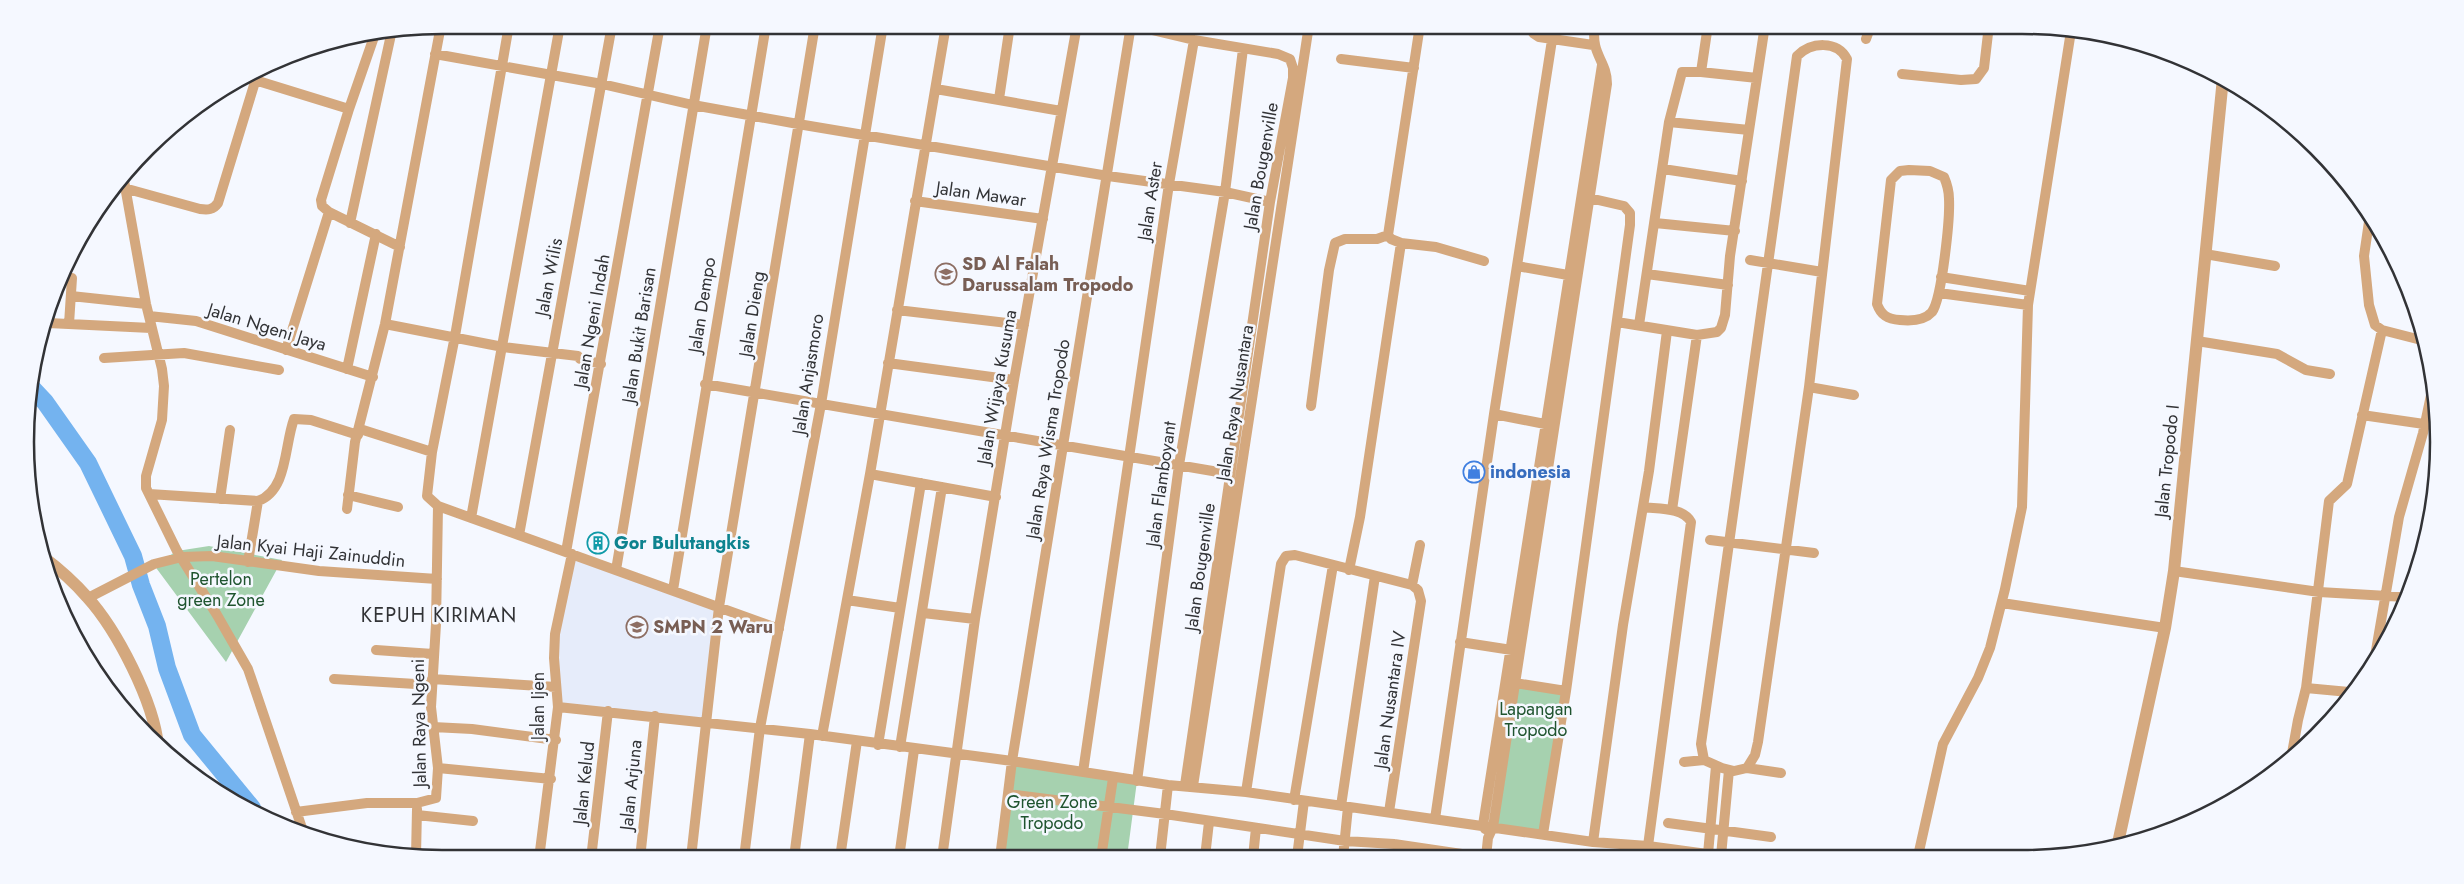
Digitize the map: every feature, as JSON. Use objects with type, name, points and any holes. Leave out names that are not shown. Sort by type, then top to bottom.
[{"type":"street","points":[[347,509],[359,432],[374,377],[385,324],[439,34]]},
{"type":"street","points":[[507,34],[455,336],[432,452],[427,493],[429,499],[438,506],[779,629]]},
{"type":"street","points":[[471,518],[558,34]]},
{"type":"street","name":"Jalan Wilis","points":[[519,535],[610,34]]},
{"type":"street","name":"Jalan Ngeni Indah","points":[[569,553],[658,34]]},
{"type":"street","name":"Jalan Bukit Barisan","points":[[616,570],[705,34]]},
{"type":"street","name":"Jalan Dempo","points":[[673,590],[705,384],[764,34]]},
{"type":"street","name":"Jalan Dieng","points":[[692,850],[719,607],[756,392],[813,34]]},
{"type":"street","name":"Jalan Anjasmoro","points":[[745,850],[760,728],[821,404],[863,135],[881,34]]},
{"type":"street","points":[[822,736],[870,474],[945,34]]},
{"type":"street","points":[[999,99],[1009,34]]},
{"type":"street","name":"Jalan Wijaya Kusuma","points":[[943,850],[954,755],[975,619],[1014,380],[1075,34]]},
{"type":"street","name":"Jalan Raya Wisma Tropodo","points":[[1001,850],[1012,761],[1130,34]]},
{"type":"street","points":[[1176,34],[1194,40],[1243,49]]},
{"type":"street","name":"Jalan Raya Nusantara","points":[[1188,784],[1308,34]]},
{"type":"street","points":[[1388,235],[1419,34]]},
{"type":"street","points":[[1534,34],[1535,36],[1552,40],[1593,45]]},
{"type":"street","points":[[1487,850],[1488,826],[1550,425],[1591,198],[1607,84],[1606,72],[1593,45],[1594,34]]},
{"type":"street","points":[[1701,72],[1707,34]]},
{"type":"street","points":[[1616,322],[1696,336],[1717,332],[1721,328],[1725,312],[1764,34]]},
{"type":"street","points":[[1866,39],[1867,34]]},
{"type":"street","points":[[1902,74],[1970,81],[1980,77],[1984,68],[1988,34]]},
{"type":"street","points":[[350,223],[391,37]]},
{"type":"street","points":[[1919,850],[1943,744],[1978,678],[1990,648],[2002,603],[2022,507],[2028,305],[2070,37]]},
{"type":"street","points":[[373,40],[348,109],[322,195],[322,206],[329,212],[400,247]]},
{"type":"street","name":"Jalan Aster","points":[[1083,772],[1169,184],[1194,40]]},
{"type":"street","points":[[1435,819],[1494,414],[1552,40]]},
{"type":"street","points":[[1704,760],[1701,744],[1797,56],[1812,47],[1828,45],[1844,52],[1847,59],[1809,387],[1758,742],[1755,755],[1747,768]]},
{"type":"street","name":"Jalan Bougenville","points":[[1188,784],[1230,474],[1270,202],[1293,78],[1291,62],[1285,56],[1243,49]]},
{"type":"street","name":"Jalan Flamboyant","points":[[1137,781],[1179,465],[1224,192],[1243,49]]},
{"type":"street","points":[[435,54],[602,84],[693,106],[1108,176],[1224,192],[1270,202]]},
{"type":"street","points":[[1341,59],[1414,68]]},
{"type":"street","points":[[1550,425],[1568,274],[1602,65]]},
{"type":"street","points":[[1639,325],[1669,122],[1682,72],[1701,72],[1757,78]]},
{"type":"street","points":[[259,77],[348,109]]},
{"type":"street","points":[[256,78],[218,203],[215,207],[209,210],[200,209],[124,188],[151,328],[162,369],[164,404],[162,420],[146,476],[149,494],[182,558],[248,669],[301,825]]},
{"type":"street","name":"Jalan Tropodo I","points":[[2119,838],[2165,628],[2174,571],[2222,86]]},
{"type":"street","points":[[936,89],[1061,111]]},
{"type":"street","points":[[1669,122],[1750,130]]},
{"type":"street","points":[[1663,169],[1742,181]]},
{"type":"street","points":[[1900,171],[1930,172],[1944,177],[1948,185],[1949,199],[1939,293],[1932,312],[1924,318],[1914,320],[1886,317],[1880,313],[1877,304],[1891,180],[1900,171]]},
{"type":"street","points":[[1543,834],[1566,691],[1630,212],[1624,206],[1580,196]]},
{"type":"street","name":"Jalan Mawar","points":[[915,201],[1043,219]]},
{"type":"street","points":[[286,350],[329,212]]},
{"type":"street","points":[[1655,223],[1735,231]]},
{"type":"street","points":[[2368,226],[2364,256],[2366,285],[2375,325],[2382,330],[2417,340]]},
{"type":"street","points":[[347,369],[376,234]]},
{"type":"street","points":[[1388,235],[1391,239],[1401,243],[1436,247],[1484,260]]},
{"type":"street","points":[[1311,406],[1329,270],[1335,243],[1345,239],[1377,239],[1388,235]]},
{"type":"street","points":[[1349,570],[1360,517],[1401,243]]},
{"type":"street","points":[[2205,254],[2275,266]]},
{"type":"street","points":[[1750,260],[1822,272]]},
{"type":"street","points":[[1517,266],[1568,274]]},
{"type":"street","points":[[1647,274],[1728,285]]},
{"type":"street","points":[[69,324],[72,278]]},
{"type":"street","points":[[1941,278],[2030,291]]},
{"type":"street","points":[[1939,293],[2028,305]]},
{"type":"street","points":[[71,296],[146,304]]},
{"type":"street","points":[[897,310],[1024,325]]},
{"type":"street","name":"Jalan Ngeni Jaya","points":[[149,316],[196,322],[374,377]]},
{"type":"street","points":[[52,323],[151,328]]},
{"type":"street","points":[[385,324],[455,336],[503,347],[578,356],[580,359],[601,364]]},
{"type":"street","points":[[2294,746],[2306,688],[2329,501],[2347,484],[2382,330]]},
{"type":"street","points":[[1593,842],[1667,331]]},
{"type":"street","points":[[1672,510],[1696,336]]},
{"type":"street","points":[[2197,341],[2278,354],[2306,370],[2330,374]]},
{"type":"street","points":[[104,358],[159,354],[193,354],[279,370]]},
{"type":"street","points":[[888,363],[1014,380]]},
{"type":"street","points":[[705,384],[1230,474]]},
{"type":"street","points":[[1809,387],[1854,395]]},
{"type":"street","points":[[2377,645],[2399,518],[2428,406]]},
{"type":"street","points":[[1494,414],[1550,425]]},
{"type":"street","points":[[2362,415],[2424,424]]},
{"type":"street","points":[[149,494],[258,501],[271,494],[279,481],[294,419],[311,420],[432,452]]},
{"type":"street","points":[[220,499],[230,430]]},
{"type":"street","points":[[870,474],[996,497]]},
{"type":"street","points":[[878,745],[921,483]]},
{"type":"street","points":[[900,747],[942,487]]},
{"type":"street","points":[[348,495],[398,507]]},
{"type":"street","points":[[248,562],[258,501]]},
{"type":"street","name":"Jalan Raya Ngeni","points":[[296,812],[367,803],[417,803],[436,798],[438,768],[432,682],[438,506]]},
{"type":"street","points":[[1643,507],[1672,510],[1689,517],[1691,527],[1648,846]]},
{"type":"street","points":[[1710,540],[1814,553]]},
{"type":"street","points":[[1246,792],[1282,560],[1286,556],[1295,555],[1349,570],[1412,584],[1420,545]]},
{"type":"street","name":"Jalan Ijen","points":[[540,850],[556,740],[558,706],[555,634],[569,553]]},
{"type":"street","name":"Jalan Kyai Haji Zainuddin","points":[[88,598],[154,564],[182,558],[212,556],[319,571],[437,579]]},
{"type":"street","points":[[53,564],[88,598],[107,623],[147,698],[156,733]]},
{"type":"street","points":[[1298,850],[1299,801],[1333,565]]},
{"type":"street","points":[[2174,571],[2319,592],[2400,596]]},
{"type":"street","points":[[1344,850],[1344,807],[1375,576]]},
{"type":"street","name":"Jalan Nusantara IV","points":[[1389,812],[1421,601],[1420,593],[1412,584]]},
{"type":"street","points":[[847,600],[900,608]]},
{"type":"street","points":[[2002,603],[2165,628]]},
{"type":"street","points":[[923,613],[975,619]]},
{"type":"street","points":[[1460,642],[1516,651]]},
{"type":"street","points":[[376,650],[433,654]]},
{"type":"street","points":[[1488,826],[1515,683],[1516,651]]},
{"type":"street","points":[[334,679],[556,687]]},
{"type":"street","points":[[1515,683],[1566,691]]},
{"type":"street","points":[[2306,688],[2345,692]]},
{"type":"street","points":[[558,706],[810,734],[914,750],[1012,761],[1168,787],[1188,784],[1593,842],[1678,850]]},
{"type":"street","name":"Jalan Kelud","points":[[593,850],[608,711]]},
{"type":"street","name":"Jalan Arjuna","points":[[641,850],[656,716]]},
{"type":"street","points":[[434,727],[472,729],[556,740]]},
{"type":"street","points":[[795,850],[810,734]]},
{"type":"street","points":[[841,850],[856,741]]},
{"type":"street","points":[[900,850],[914,750]]},
{"type":"street","points":[[1684,762],[1704,760],[1729,770],[1747,768],[1781,773]]},
{"type":"street","points":[[1708,850],[1716,766]]},
{"type":"street","points":[[438,768],[551,779]]},
{"type":"street","points":[[1721,850],[1729,770]]},
{"type":"street","points":[[1102,850],[1113,778]]},
{"type":"street","points":[[1161,850],[1168,787]]},
{"type":"street","points":[[1008,794],[1165,814],[1345,841],[1394,844],[1424,850]]},
{"type":"street","points":[[416,849],[417,803]]},
{"type":"street","points":[[417,815],[473,821]]},
{"type":"street","points":[[1206,850],[1209,822]]},
{"type":"street","points":[[1668,823],[1771,837]]},
{"type":"street","points":[[1254,850],[1256,828]]},
{"type":"street","points":[[1393,850],[1394,844]]},
{"type":"street","points":[[1628,850],[1629,845]]},
{"type":"shaded area","name":"SMPN 2 Waru","points":[[575,551],[718,609],[707,721],[560,704],[555,654]]},
{"type":"green space","name":"Pertelon green Zone","points":[[209,546],[282,560],[226,662],[154,565],[177,551]]},
{"type":"green space","name":"Lapangan Tropodo","points":[[1515,683],[1566,691],[1543,834],[1493,827]]},
{"type":"green space","name":"Green Zone Tropodo","points":[[1012,761],[1137,781],[1128,850],[1001,850]]},
{"type":"waterway","points":[[37,393],[88,463],[133,556],[141,585],[157,626],[167,668],[192,735],[245,800]]},
{"type":"place","name":"SD Al Falah Darussalam Tropodo","points":[[946,274]]},
{"type":"place","name":"indonesia","points":[[1474,472]]},
{"type":"place","name":"Gor Bulutangkis","points":[[598,543]]},
{"type":"place","name":"SMPN 2 Waru","points":[[637,627]]},
{"type":"district","name":"KEPUH KIRIMAN","points":[[439,615]]}]
